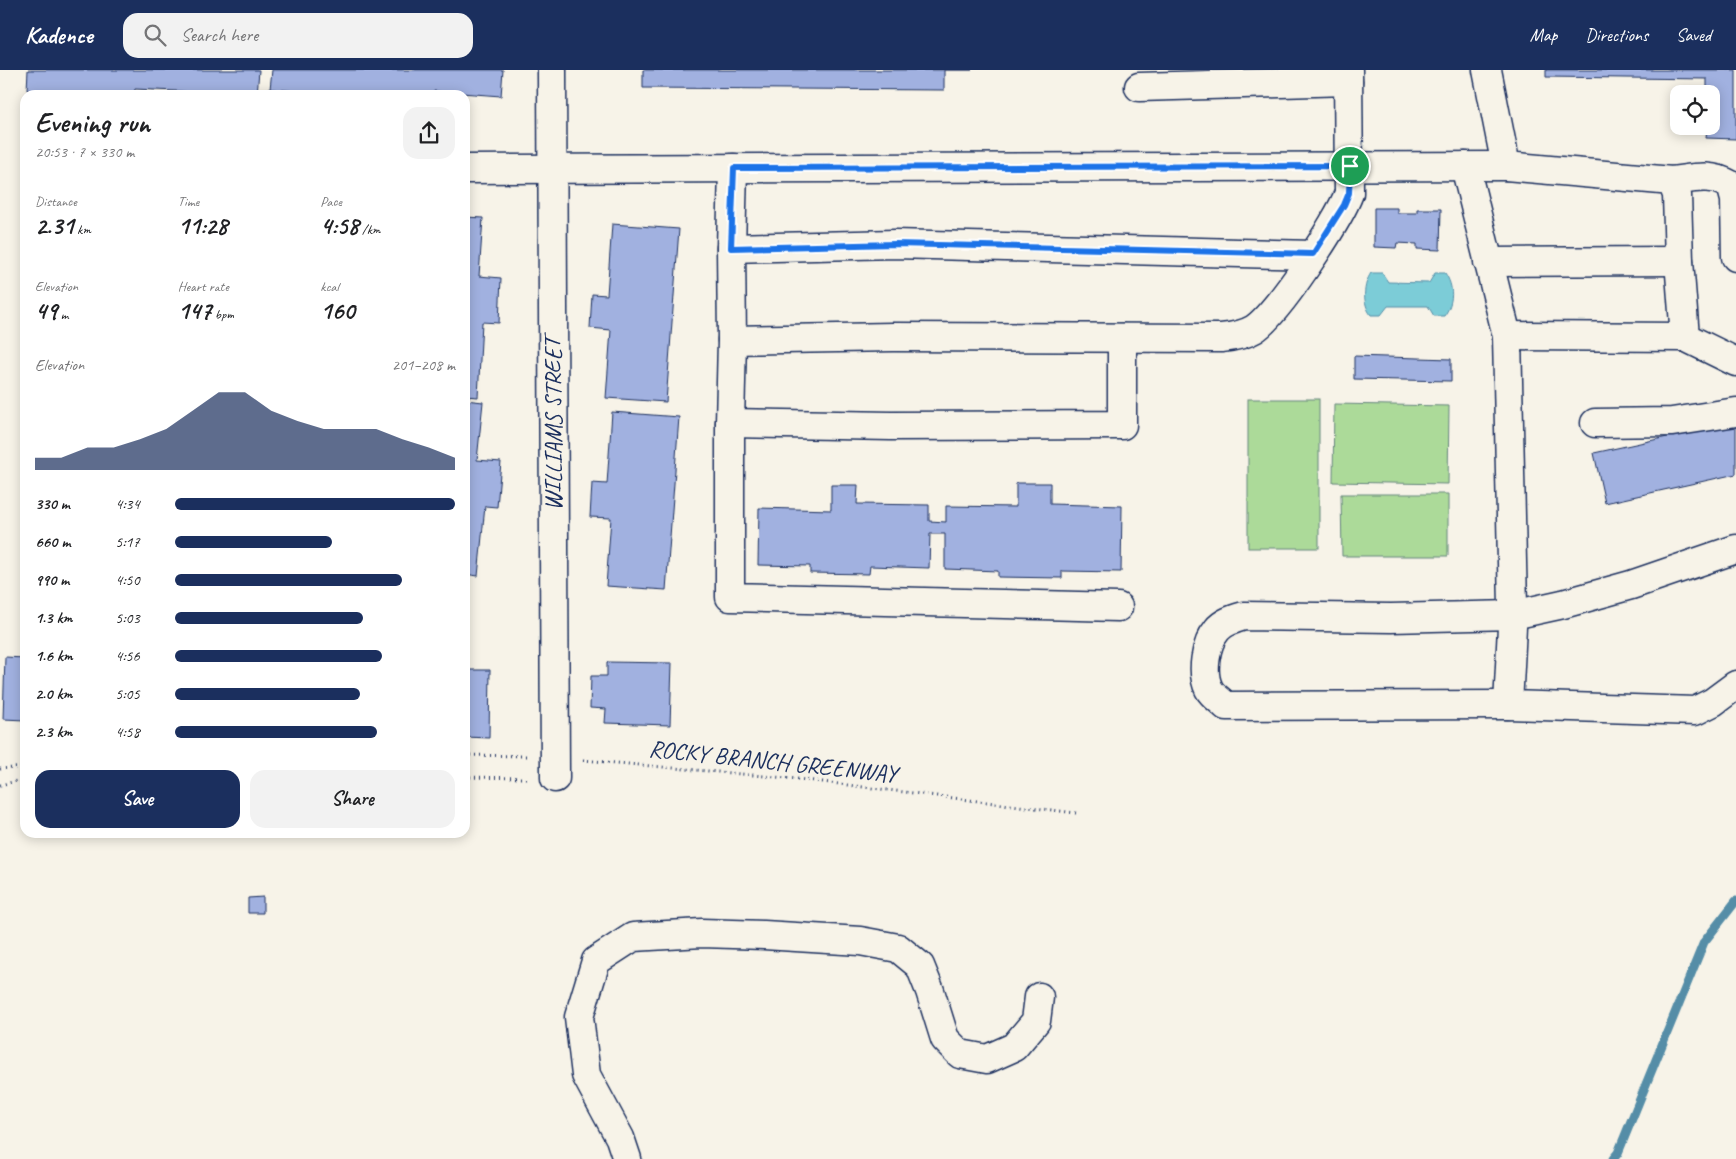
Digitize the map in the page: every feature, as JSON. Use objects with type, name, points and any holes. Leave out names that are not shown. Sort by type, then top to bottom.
[{"type":"street","name":"WILLIAMS STREET","points":[[552,70],[552,427],[555,768]]},
{"type":"street","points":[[1487,70],[1506,166]]},
{"type":"street","points":[[732,340],[893,337],[1221,338],[1236,336],[1254,328],[1270,315],[1313,254],[1344,205],[1349,193],[1348,76],[1139,87]]},
{"type":"street","points":[[1465,166],[1507,336],[1513,614],[1508,705]]},
{"type":"street","points":[[470,169],[1506,166],[1672,181],[1707,177],[1721,179],[1731,186],[1735,200],[1736,257]]},
{"type":"street","points":[[734,168],[731,248],[730,597],[1118,607]]},
{"type":"street","points":[[1672,181],[1677,195],[1679,261],[1685,337]]},
{"type":"street","points":[[731,248],[895,244],[1313,254]]},
{"type":"street","points":[[1488,262],[1679,261]]},
{"type":"street","points":[[1507,336],[1685,337],[1736,362]]},
{"type":"street","points":[[730,423],[891,426],[1122,425],[1122,338]]},
{"type":"street","points":[[1595,424],[1672,422],[1736,412]]},
{"type":"street","points":[[1736,548],[1631,585],[1562,604],[1513,614],[1391,618],[1244,616],[1224,623],[1216,631],[1206,651],[1206,675],[1210,690],[1226,706],[1508,705],[1695,711],[1713,702],[1736,685]]},
{"type":"street","points":[[627,1159],[620,1138],[586,1075],[579,1017],[596,962],[633,937],[702,933],[764,935],[860,941],[898,948],[920,966],[945,1039],[960,1054],[987,1059],[1014,1047],[1036,1021],[1039,997]]},
{"type":"path","name":"ROCKY BRANCH GREENWAY","points":[[470,755],[533,756],[555,768],[798,778],[1076,813]]},
{"type":"path","points":[[0,769],[20,767]]},
{"type":"path","points":[[470,776],[555,768]]},
{"type":"path","points":[[0,785],[20,780]]},
{"type":"green space","points":[[1248,399],[1319,399],[1319,548],[1248,548]]},
{"type":"green space","points":[[1334,404],[1449,406],[1448,484],[1333,482]]},
{"type":"green space","points":[[1341,494],[1448,494],[1448,556],[1342,556]]},
{"type":"water","points":[[1371,273],[1382,273],[1388,282],[1429,283],[1435,273],[1445,273],[1450,283],[1452,294],[1450,306],[1444,316],[1434,316],[1428,306],[1388,306],[1381,315],[1371,315],[1366,305],[1365,288]]},
{"type":"building","points":[[28,70],[259,70],[257,90],[27,90]]},
{"type":"building","points":[[272,70],[503,70],[501,96],[470,94],[470,90],[270,89]]},
{"type":"building","points":[[643,70],[944,70],[944,90],[643,88]]},
{"type":"building","points":[[1546,70],[1736,70],[1736,139],[1706,138],[1706,135],[1720,135],[1720,85],[1707,85],[1707,79],[1546,77]]},
{"type":"building","points":[[1374,208],[1397,208],[1397,213],[1417,213],[1417,209],[1441,209],[1440,250],[1417,249],[1417,244],[1397,243],[1396,248],[1374,247]]},
{"type":"building","points":[[470,217],[483,218],[479,276],[501,278],[499,323],[482,322],[478,397],[470,396]]},
{"type":"building","points":[[612,224],[679,229],[666,402],[606,398],[611,330],[590,328],[592,294],[607,295]]},
{"type":"building","points":[[1354,356],[1451,359],[1451,381],[1354,379]]},
{"type":"building","points":[[470,401],[483,402],[477,460],[501,462],[497,507],[485,506],[478,576],[470,575]]},
{"type":"building","points":[[612,412],[679,417],[666,590],[606,586],[611,518],[590,517],[592,483],[607,484]]},
{"type":"building","points":[[1736,422],[1736,474],[1605,503],[1594,453]]},
{"type":"building","points":[[1016,483],[1050,483],[1050,504],[1122,506],[1121,572],[1062,571],[1062,578],[998,577],[998,571],[945,569],[945,534],[930,534],[929,568],[870,566],[869,574],[810,573],[810,566],[758,565],[759,508],[831,510],[831,485],[858,485],[857,504],[929,505],[929,521],[946,522],[946,506],[1016,507]]},
{"type":"building","points":[[5,657],[20,658],[20,720],[3,719]]},
{"type":"building","points":[[607,662],[672,663],[670,725],[605,723],[606,709],[590,708],[591,676],[607,676]]},
{"type":"building","points":[[470,670],[490,670],[489,738],[470,737]]},
{"type":"building","points":[[263,897],[263,913],[248,913],[248,898]]},
{"type":"waterway","points":[[1613,1159],[1618,1153],[1704,942],[1736,901]]},
{"type":"route","points":[[1350,166],[1349,193],[1344,205],[1313,254],[895,244],[731,248],[734,168],[1350,166]]}]
